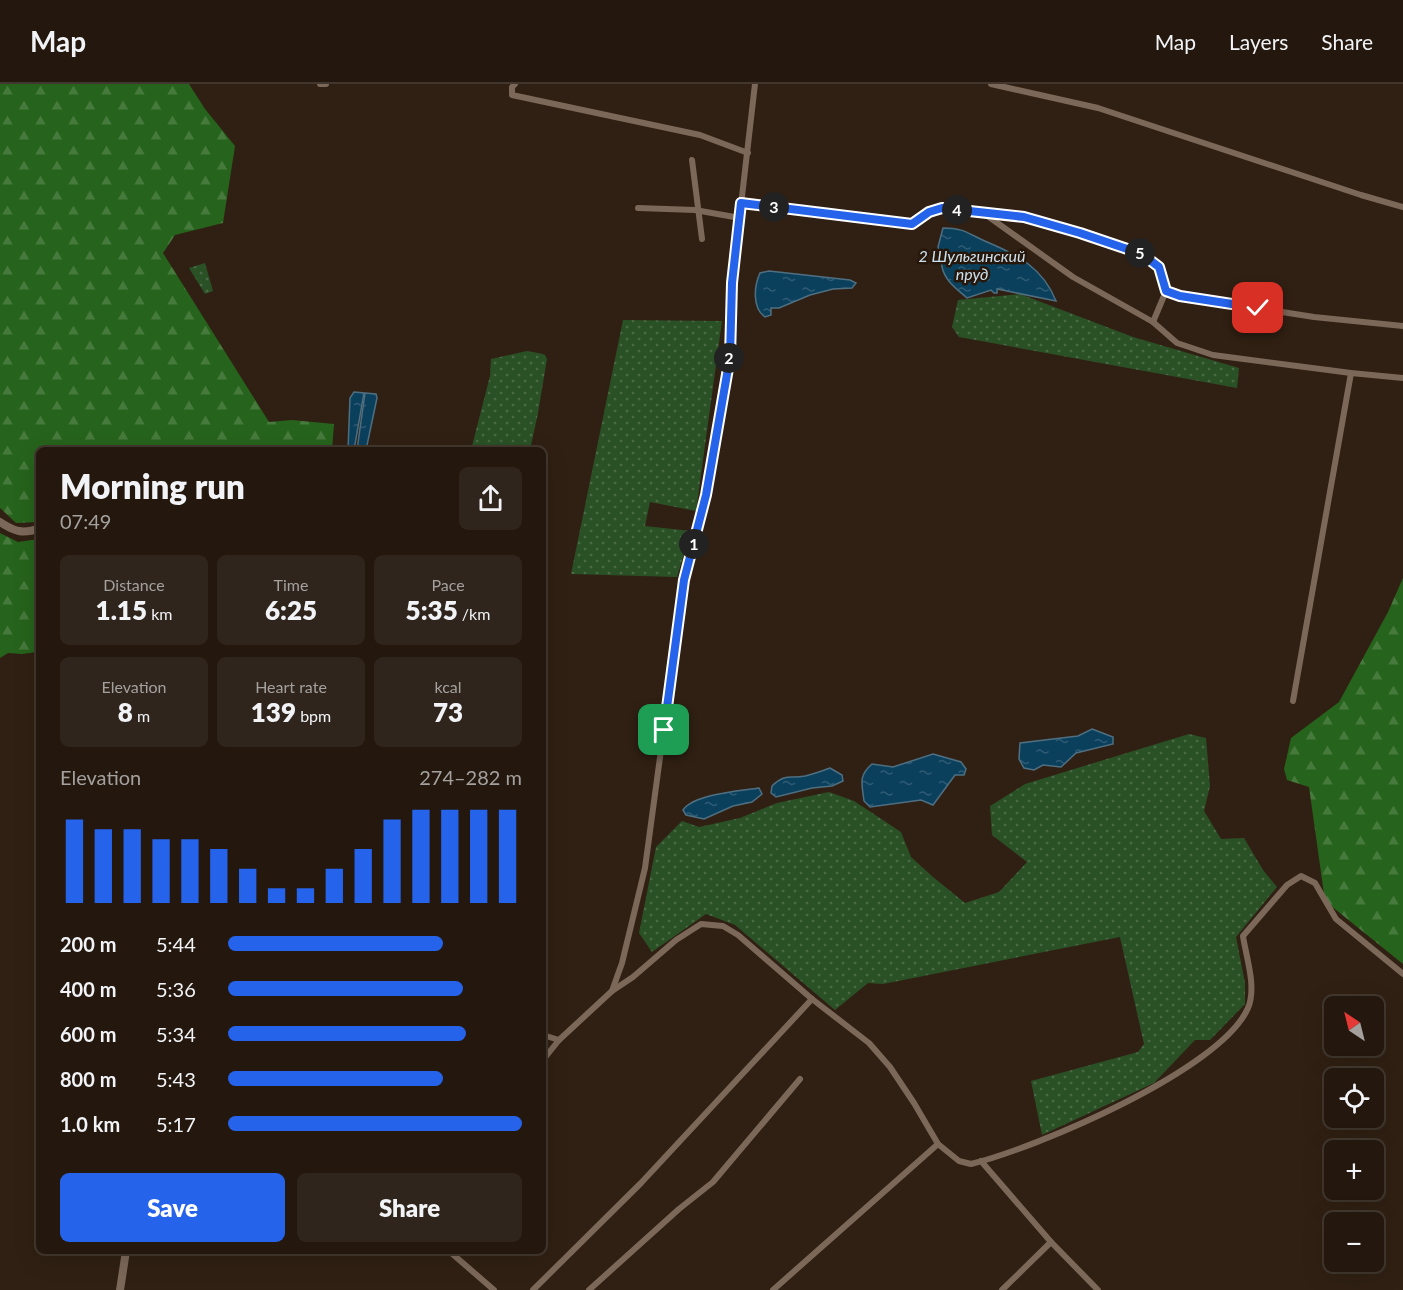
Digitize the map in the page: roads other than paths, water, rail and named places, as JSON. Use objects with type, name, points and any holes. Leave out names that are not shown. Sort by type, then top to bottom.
[{"type":"main road","points":[[0,522],[15,531],[29,533],[36,530]]},
{"type":"main road","points":[[120,1290],[126,1254]]},
{"type":"street","points":[[320,84],[326,84]]},
{"type":"street","points":[[612,991],[622,963],[645,868],[684,580],[706,495],[730,357],[732,283],[755,84]]},
{"type":"street","points":[[991,84],[1098,108],[1403,207]]},
{"type":"street","points":[[513,85],[512,95],[700,135],[748,153]]},
{"type":"street","points":[[692,160],[702,239]]},
{"type":"street","points":[[741,203],[912,224],[929,212],[942,208],[1024,217],[1080,233],[1142,254],[1159,267],[1166,291],[1153,322]]},
{"type":"street","points":[[638,208],[698,210],[740,218]]},
{"type":"street","points":[[982,212],[1073,277],[1153,322],[1177,343],[1213,355],[1403,378]]},
{"type":"street","points":[[1166,291],[1180,296],[1314,317],[1403,326]]},
{"type":"street","points":[[1293,701],[1351,373]]},
{"type":"street","points":[[546,1056],[559,1040],[612,991],[676,939],[701,924],[712,923],[723,926],[738,935],[880,1054],[914,1103],[938,1144],[959,1161],[971,1164],[1061,1133],[1134,1098],[1186,1067],[1230,1033],[1249,1006],[1251,983],[1243,936],[1287,885],[1301,876],[1315,883],[1336,919],[1403,974]]},
{"type":"street","points":[[533,1290],[641,1183],[812,999]]},
{"type":"street","points":[[546,1036],[559,1040]]},
{"type":"street","points":[[589,1290],[679,1209],[713,1182],[800,1079]]},
{"type":"street","points":[[773,1290],[938,1144]]},
{"type":"street","points":[[981,1161],[1051,1242],[1098,1290]]},
{"type":"street","points":[[1002,1290],[1051,1242]]},
{"type":"street","points":[[452,1254],[494,1290]]},
{"type":"water","name":"2 Шульгинский пруд","points":[[943,228],[966,232],[1019,258],[1037,271],[1056,301],[997,289],[997,293],[991,290],[967,298],[952,284],[942,267],[938,247]]},
{"type":"water","points":[[769,271],[850,280],[856,283],[852,288],[833,289],[810,295],[779,308],[771,308],[771,315],[765,317],[756,303],[756,284],[760,273]]},
{"type":"water","points":[[354,392],[364,393],[355,447],[348,447],[350,398]]},
{"type":"water","points":[[365,393],[376,394],[367,447],[357,447]]},
{"type":"water","points":[[1092,729],[1113,737],[1113,744],[1076,753],[1061,767],[1043,765],[1034,770],[1024,768],[1019,759],[1020,743],[1078,736]]},
{"type":"water","points":[[933,754],[961,762],[966,769],[964,775],[955,775],[933,805],[921,800],[870,807],[864,801],[863,776],[872,764],[893,767]]},
{"type":"water","points":[[830,768],[842,775],[843,781],[832,786],[812,788],[776,797],[771,793],[772,786],[781,779],[805,776]]},
{"type":"water","points":[[759,788],[762,794],[752,802],[733,806],[704,819],[686,815],[683,810],[697,800],[707,797]]}]
